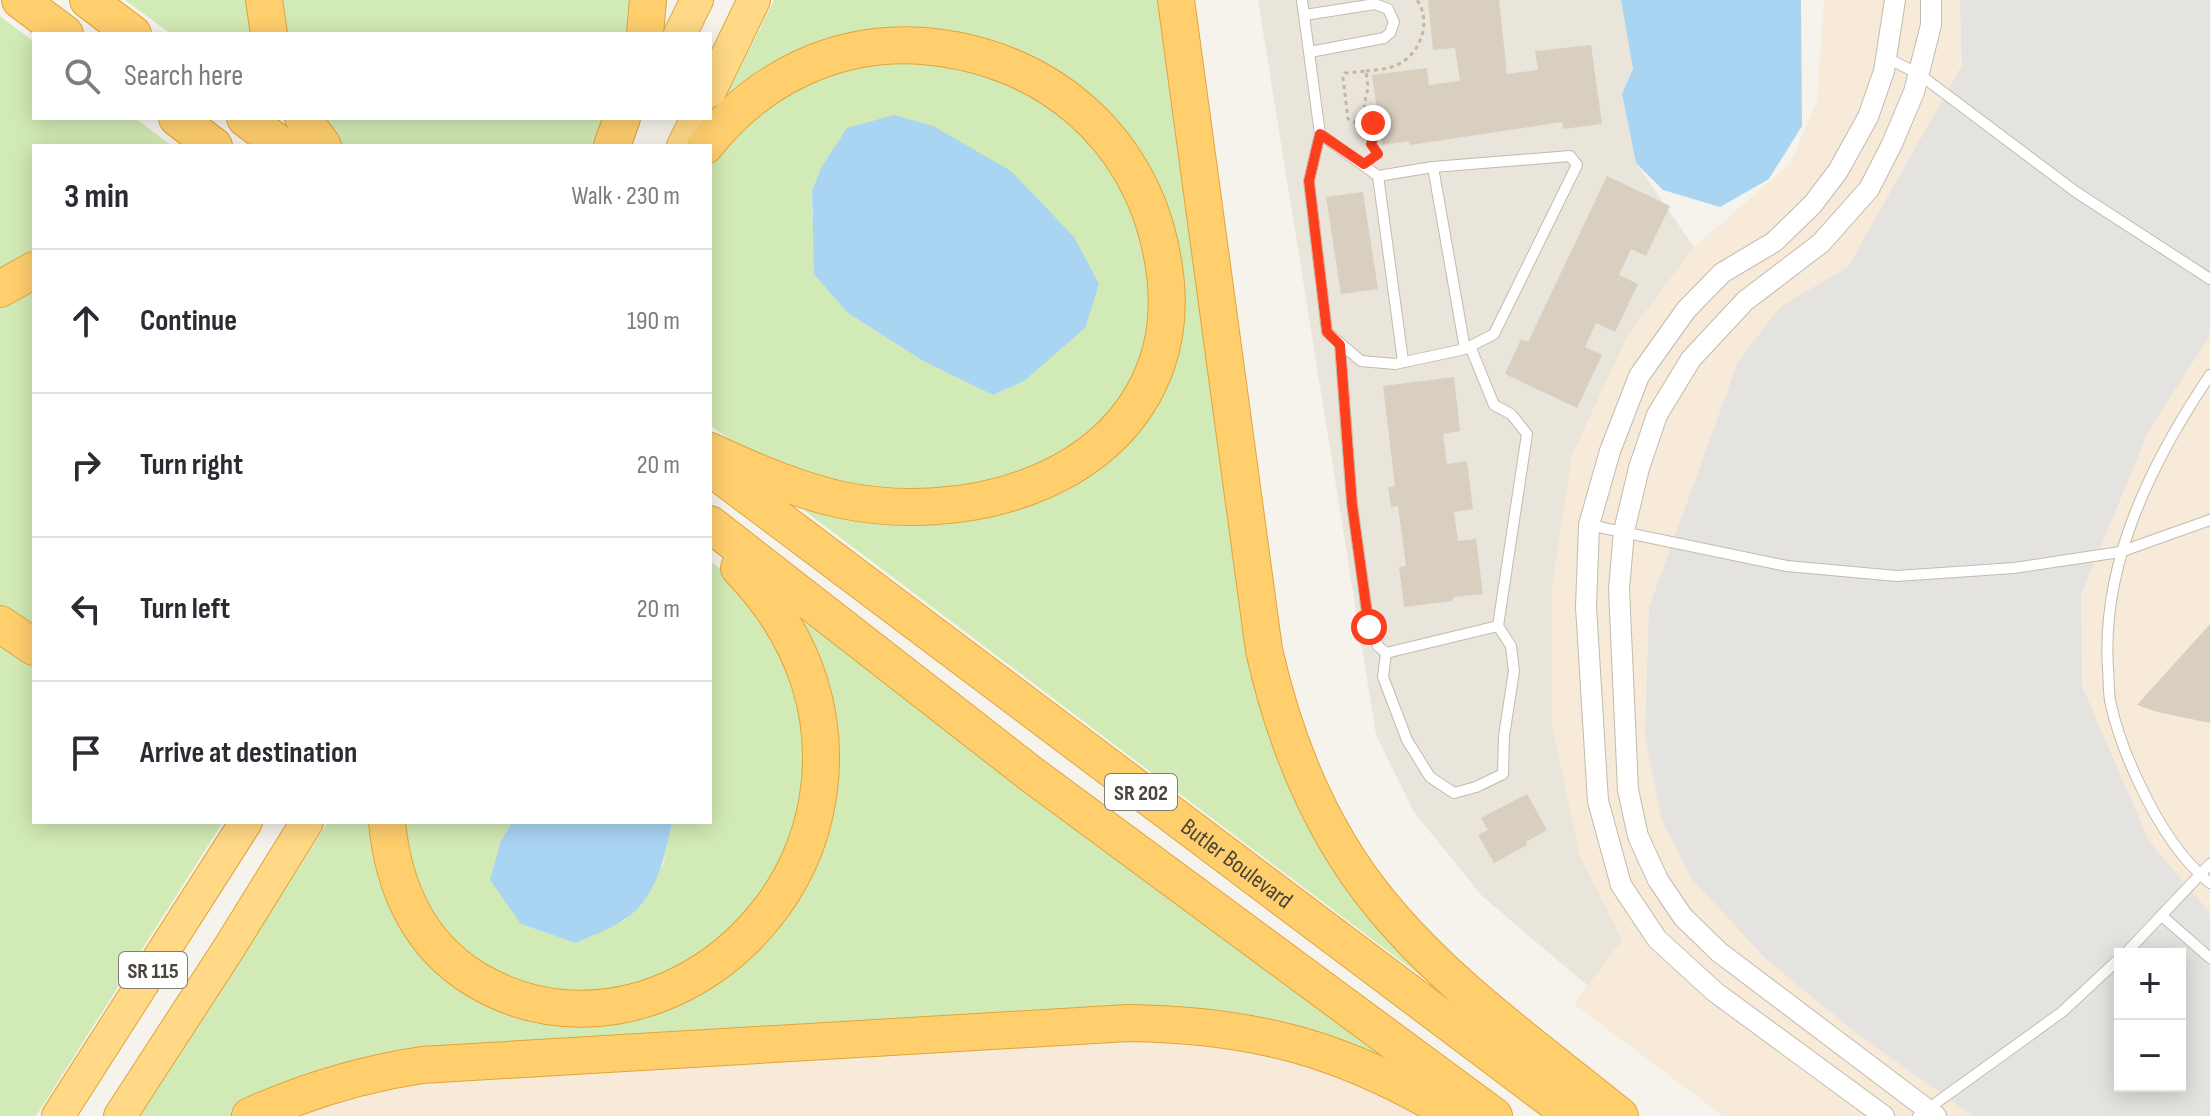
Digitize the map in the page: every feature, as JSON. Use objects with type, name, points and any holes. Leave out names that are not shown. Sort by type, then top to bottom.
[{"type":"highway","points":[[20,0],[62,32]]},
{"type":"highway","points":[[88,0],[130,32]]},
{"type":"highway","points":[[264,0],[269,32]]},
{"type":"highway","points":[[645,32],[648,0]]},
{"type":"highway","points":[[681,32],[697,0]]},
{"type":"highway","points":[[712,87],[754,0]]},
{"type":"highway","points":[[1176,0],[1264,650],[1291,747],[1342,848],[1382,906],[1461,987],[1620,1116]]},
{"type":"highway","points":[[707,144],[726,120],[763,88],[825,58],[894,45],[940,47],[1013,66],[1057,91],[1097,124],[1113,143],[1128,165],[1152,215],[1160,240],[1168,293],[1163,342],[1156,365],[1135,406],[1102,445],[1069,468],[1030,487],[958,503],[929,506],[871,504],[815,494],[712,452]]},
{"type":"highway","points":[[180,120],[211,144]]},
{"type":"highway","points":[[248,120],[279,144]]},
{"type":"highway","points":[[304,120],[322,144]]},
{"type":"highway","points":[[613,144],[621,120]]},
{"type":"highway","points":[[625,144],[637,120]]},
{"type":"highway","points":[[684,144],[696,120]]},
{"type":"highway","points":[[0,289],[32,271]]},
{"type":"highway","name":"Butler Boulevard","points":[[712,469],[1573,1116]]},
{"type":"highway","name":"Butler Boulevard","points":[[712,526],[1031,774],[1494,1116]]},
{"type":"highway","points":[[387,824],[396,877],[423,931],[451,961],[503,994],[549,1008],[582,1010],[627,1005],[674,988],[696,976],[734,947],[769,910],[806,842],[817,795],[820,743],[812,692],[793,639],[762,592],[712,536]]},
{"type":"highway","points":[[0,624],[32,646]]},
{"type":"highway","name":"SR 115","points":[[58,1116],[245,824]]},
{"type":"highway","name":"SR 115","points":[[120,1116],[306,824]]},
{"type":"highway","points":[[250,1116],[336,1083],[434,1063],[1128,1023],[1209,1026],[1294,1043],[1328,1053],[1391,1079],[1456,1116]]},
{"type":"street","points":[[1884,1116],[1715,992],[1657,939],[1621,885],[1598,801],[1586,607],[1589,525],[1610,451],[1639,376],[1686,310],[1722,273],[1774,242],[1813,204],[1838,171],[1868,117],[1887,58],[1895,0]]},
{"type":"street","points":[[1927,1114],[1719,952],[1683,917],[1658,880],[1638,836],[1628,790],[1619,589],[1624,531],[1639,468],[1657,415],[1691,359],[1745,301],[1821,243],[1869,189],[1914,92],[1931,25],[1931,0]]},
{"type":"lane","points":[[1302,0],[1320,134],[1309,181],[1327,332],[1361,361],[1395,364],[1467,348],[1494,334],[1577,165],[1570,156],[1433,167],[1378,176]]},
{"type":"lane","points":[[1305,15],[1375,4],[1388,9],[1394,22],[1390,33],[1384,38],[1310,52]]},
{"type":"lane","points":[[1887,58],[1919,74],[2076,192],[2210,279]]},
{"type":"lane","points":[[1320,134],[1378,176],[1403,361]]},
{"type":"lane","points":[[1386,653],[1383,677],[1407,740],[1430,777],[1454,793],[1503,774],[1504,736],[1514,671],[1511,646],[1498,626],[1527,434],[1511,414],[1494,405],[1467,348],[1433,167]]},
{"type":"lane","points":[[1340,345],[1352,504],[1369,627],[1378,646],[1386,653]]},
{"type":"lane","points":[[2210,375],[2155,468],[2120,552],[2106,636],[2110,703],[2128,759],[2159,823],[2200,875],[2210,883]]},
{"type":"lane","points":[[1589,525],[1787,566],[1897,576],[2014,568],[2120,552],[2210,520]]},
{"type":"lane","points":[[1386,653],[1498,626]]},
{"type":"lane","points":[[2131,948],[2210,864]]},
{"type":"lane","points":[[2162,916],[2210,958]]},
{"type":"lane","points":[[1927,1114],[2062,1012],[2114,964]]},
{"type":"path","points":[[1374,131],[1348,119],[1343,75],[1396,66],[1414,52],[1423,35],[1417,0]]},
{"type":"path","points":[[1364,164],[1378,154],[1371,144],[1374,131],[1364,105],[1368,88],[1366,71]]},
{"type":"shaded area","points":[[1258,0],[1621,0],[1633,69],[1622,94],[1636,163],[1694,247],[1627,337],[1552,586],[1552,722],[1580,856],[1623,940],[1588,986],[1482,896],[1414,812],[1376,735]]},
{"type":"shaded area","points":[[1824,0],[2210,0],[2210,1116],[1723,1116],[1574,1004],[1622,940],[1580,856],[1552,722],[1552,586],[1572,455],[1627,337],[1694,247],[1790,164],[1817,101]]},
{"type":"shaded area","points":[[1960,0],[2210,0],[2210,335],[2148,432],[2081,595],[2082,686],[2149,841],[2210,913],[2210,1116],[1973,1116],[1856,1033],[1766,959],[1692,879],[1662,821],[1645,736],[1649,607],[1738,362],[1780,307],[1848,267],[1962,65]]},
{"type":"shaded area","points":[[1116,1031],[1292,1049],[1440,1116],[276,1116],[376,1081]]},
{"type":"green space","points":[[125,0],[251,0],[255,32],[168,32]]},
{"type":"green space","points":[[276,0],[639,0],[637,32],[281,32]]},
{"type":"green space","points":[[774,0],[1166,0],[1270,703],[1462,1007],[805,511],[805,508],[1027,492],[1159,372],[1137,167],[956,41],[724,101]]},
{"type":"green space","points":[[0,16],[32,40],[32,120],[138,120],[169,144],[32,144],[32,262],[0,280]]},
{"type":"green space","points":[[913,52],[1045,93],[1133,193],[1156,320],[1126,403],[1045,468],[953,493],[857,491],[750,454],[712,426],[712,148],[770,93]],"holes":[[[821,168],[1024,381],[993,395],[923,361],[848,313],[812,217],[812,191]]]},
{"type":"green space","points":[[318,120],[612,120],[603,144],[339,144]]},
{"type":"green space","points":[[32,280],[32,635],[0,613],[0,299]]},
{"type":"green space","points":[[712,562],[739,582],[800,688],[807,786],[775,881],[693,964],[606,999],[499,983],[430,923],[396,824],[511,824],[501,841],[521,924],[577,943],[625,920],[663,865],[672,824],[712,824]]},
{"type":"green space","points":[[793,612],[1393,1061],[1263,1026],[413,1058],[235,1116],[140,1116],[327,824],[379,824],[439,960],[634,1018],[813,860]]},
{"type":"green space","points":[[0,631],[32,653],[32,824],[222,824],[36,1116],[0,1116]]},
{"type":"water","points":[[1621,0],[1801,0],[1802,126],[1769,179],[1720,207],[1663,190],[1636,163],[1622,94],[1633,69]]},
{"type":"water","points":[[894,115],[933,126],[1011,171],[1074,237],[1099,284],[1085,328],[1024,381],[993,395],[923,361],[848,313],[814,274],[812,191],[821,168],[847,128]]},
{"type":"water","points":[[511,824],[672,824],[657,877],[643,902],[622,921],[576,943],[521,924],[490,880],[501,841]]},
{"type":"building","points":[[1428,0],[1499,0],[1507,74],[1538,70],[1535,51],[1591,45],[1602,124],[1563,129],[1562,122],[1410,145],[1409,141],[1382,145],[1372,75],[1427,68],[1429,85],[1460,81],[1455,48],[1433,50]]},
{"type":"building","points":[[1607,176],[1670,206],[1646,256],[1631,249],[1619,275],[1638,284],[1615,332],[1596,323],[1585,347],[1602,355],[1577,408],[1505,374],[1521,339],[1528,342]]},
{"type":"building","points":[[1363,192],[1378,289],[1341,294],[1326,197]]},
{"type":"building","points":[[1454,377],[1460,431],[1443,434],[1447,464],[1467,461],[1473,509],[1454,512],[1458,541],[1476,539],[1483,594],[1404,607],[1399,567],[1406,566],[1398,506],[1391,507],[1388,487],[1395,486],[1383,386]]},
{"type":"building","points":[[2210,624],[2210,723],[2137,705]]},
{"type":"building","points":[[1527,794],[1547,830],[1494,863],[1478,835],[1488,830],[1481,818]]},
{"type":"route","points":[[1369,627],[1352,504],[1340,345],[1327,332],[1309,181],[1320,134],[1364,164],[1378,154],[1371,144],[1373,123]]}]
